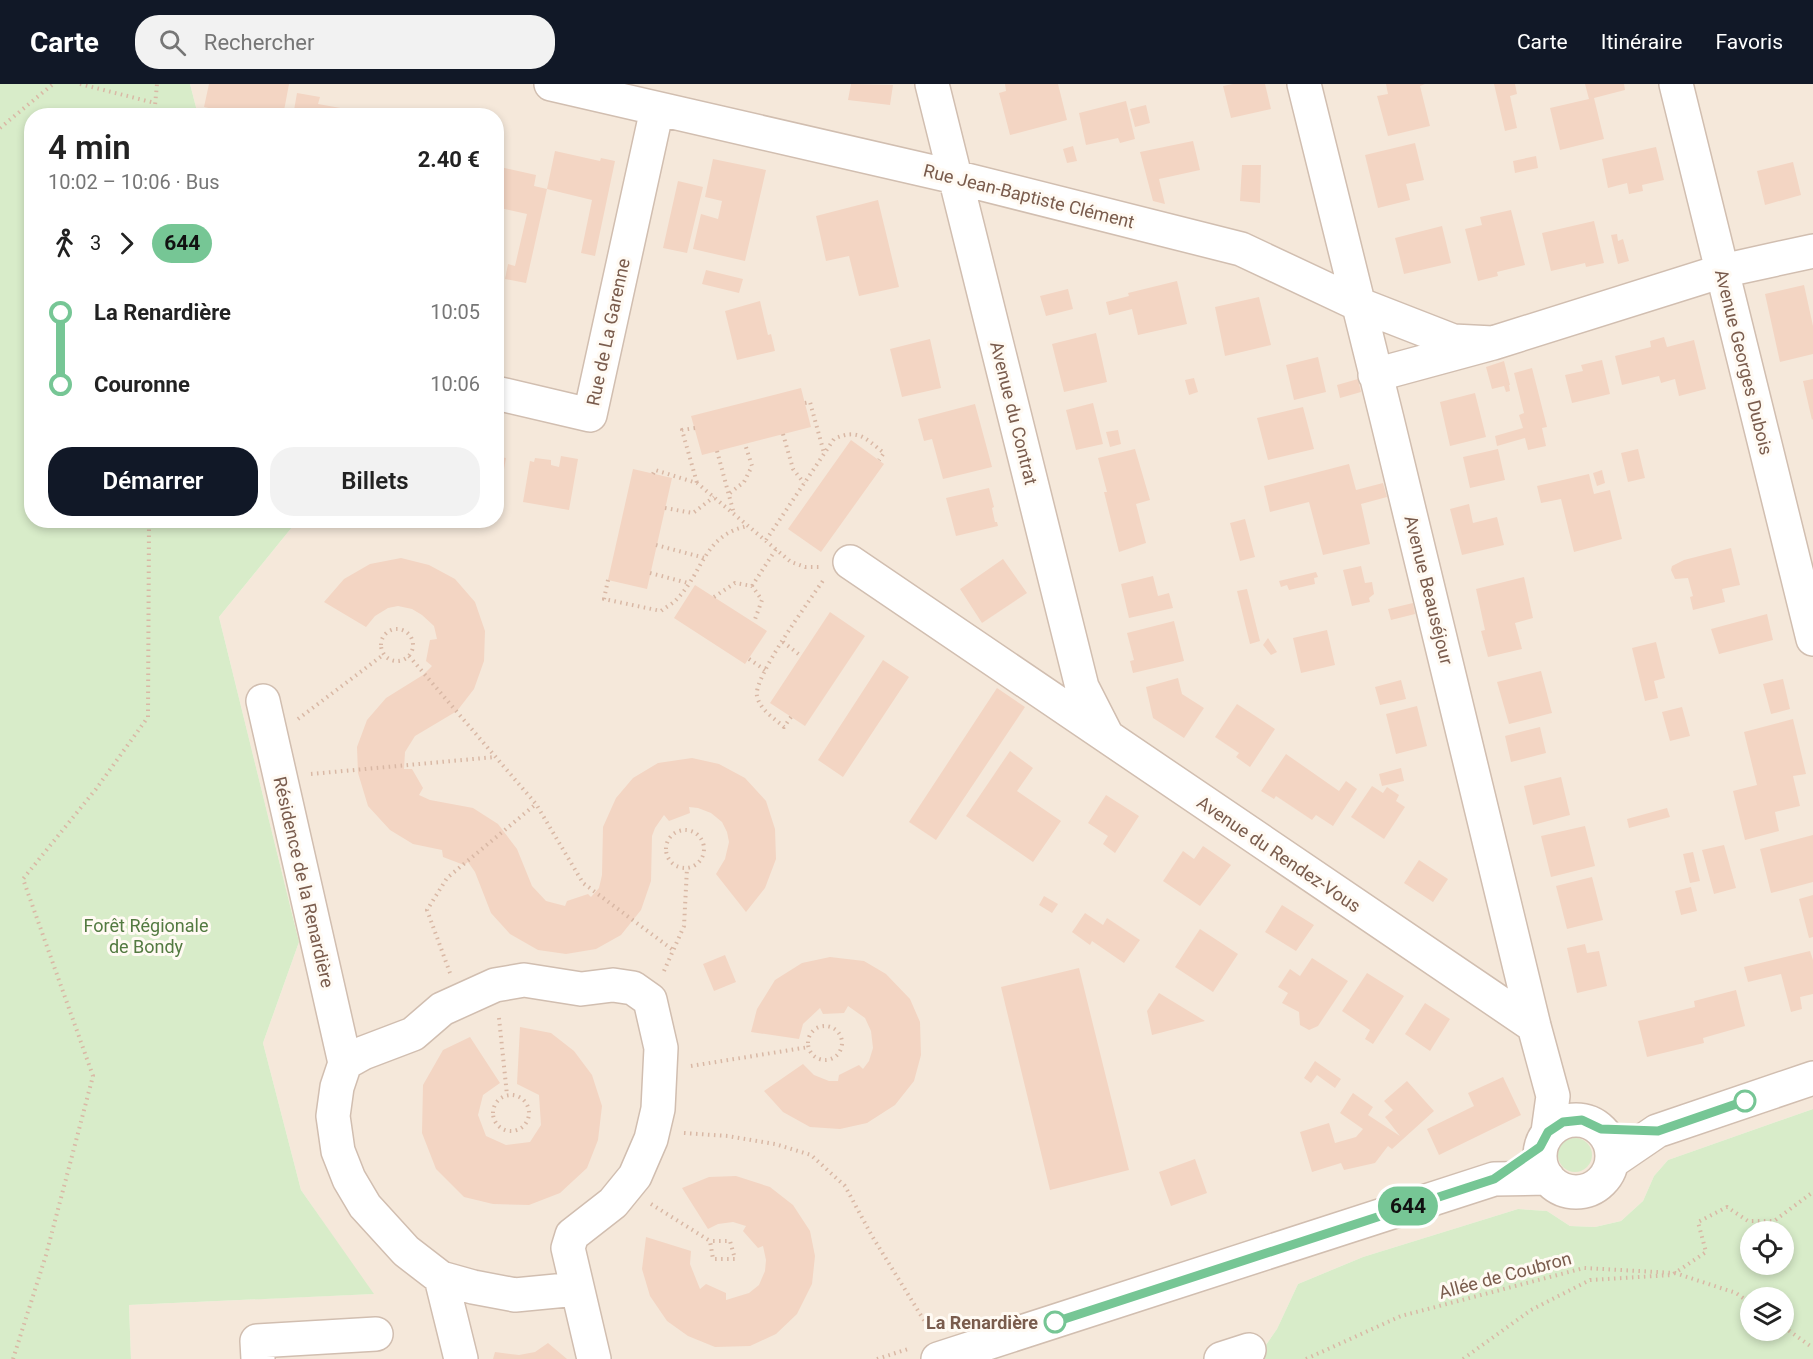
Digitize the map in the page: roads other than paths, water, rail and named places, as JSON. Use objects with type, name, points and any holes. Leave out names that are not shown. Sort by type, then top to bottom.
[{"type":"street","name":"Rue Jean-Baptiste Clément","points":[[551,84],[600,90],[657,108],[955,177],[1241,249],[1358,304],[1453,341],[1493,344]]},
{"type":"street","name":"Avenue du Contrat","points":[[932,84],[1082,687],[1108,738]]},
{"type":"street","name":"Avenue Beauséjour","points":[[1304,84],[1560,1134]]},
{"type":"street","name":"Avenue Georges Dubois","points":[[1676,84],[1813,639]]},
{"type":"street","name":"Rue de La Garenne","points":[[504,395],[590,415],[657,108]]},
{"type":"street","name":"Rue Jean-Baptiste Clément","points":[[1375,375],[1493,344],[1722,271],[1813,250]]},
{"type":"street","name":"Avenue du Rendez-Vous","points":[[842,564],[1024,681],[1534,1026]]},
{"type":"street","name":"Résidence de la Renardière","points":[[263,701],[345,1064],[337,1087],[333,1116],[338,1151],[349,1179],[365,1206],[384,1228],[406,1251],[441,1278],[515,1295],[577,1289]]},
{"type":"street","points":[[345,1064],[363,1053],[413,1035],[442,1009],[495,985],[524,980],[581,989],[612,985],[633,988],[650,1000],[662,1048],[658,1109],[651,1139],[635,1176],[613,1203],[572,1235],[568,1248],[594,1359]]},
{"type":"street","points":[[1612,1161],[1658,1131],[1813,1078]]},
{"type":"street","points":[[943,1358],[1494,1179],[1560,1134],[1658,1131]]},
{"type":"street","points":[[1560,1134],[1608,1138],[1612,1149],[1612,1161],[1609,1172],[1602,1182],[1592,1189],[1580,1192],[1568,1191],[1557,1186],[1560,1134]]},
{"type":"street","points":[[441,1278],[461,1359]]},
{"type":"street","points":[[258,1359],[257,1341],[376,1334]]},
{"type":"place","name":"La Renardière","points":[[1055,1322]]},
{"type":"park label","name":"Forêt Régionale de Bondy","points":[[146,935]]}]
